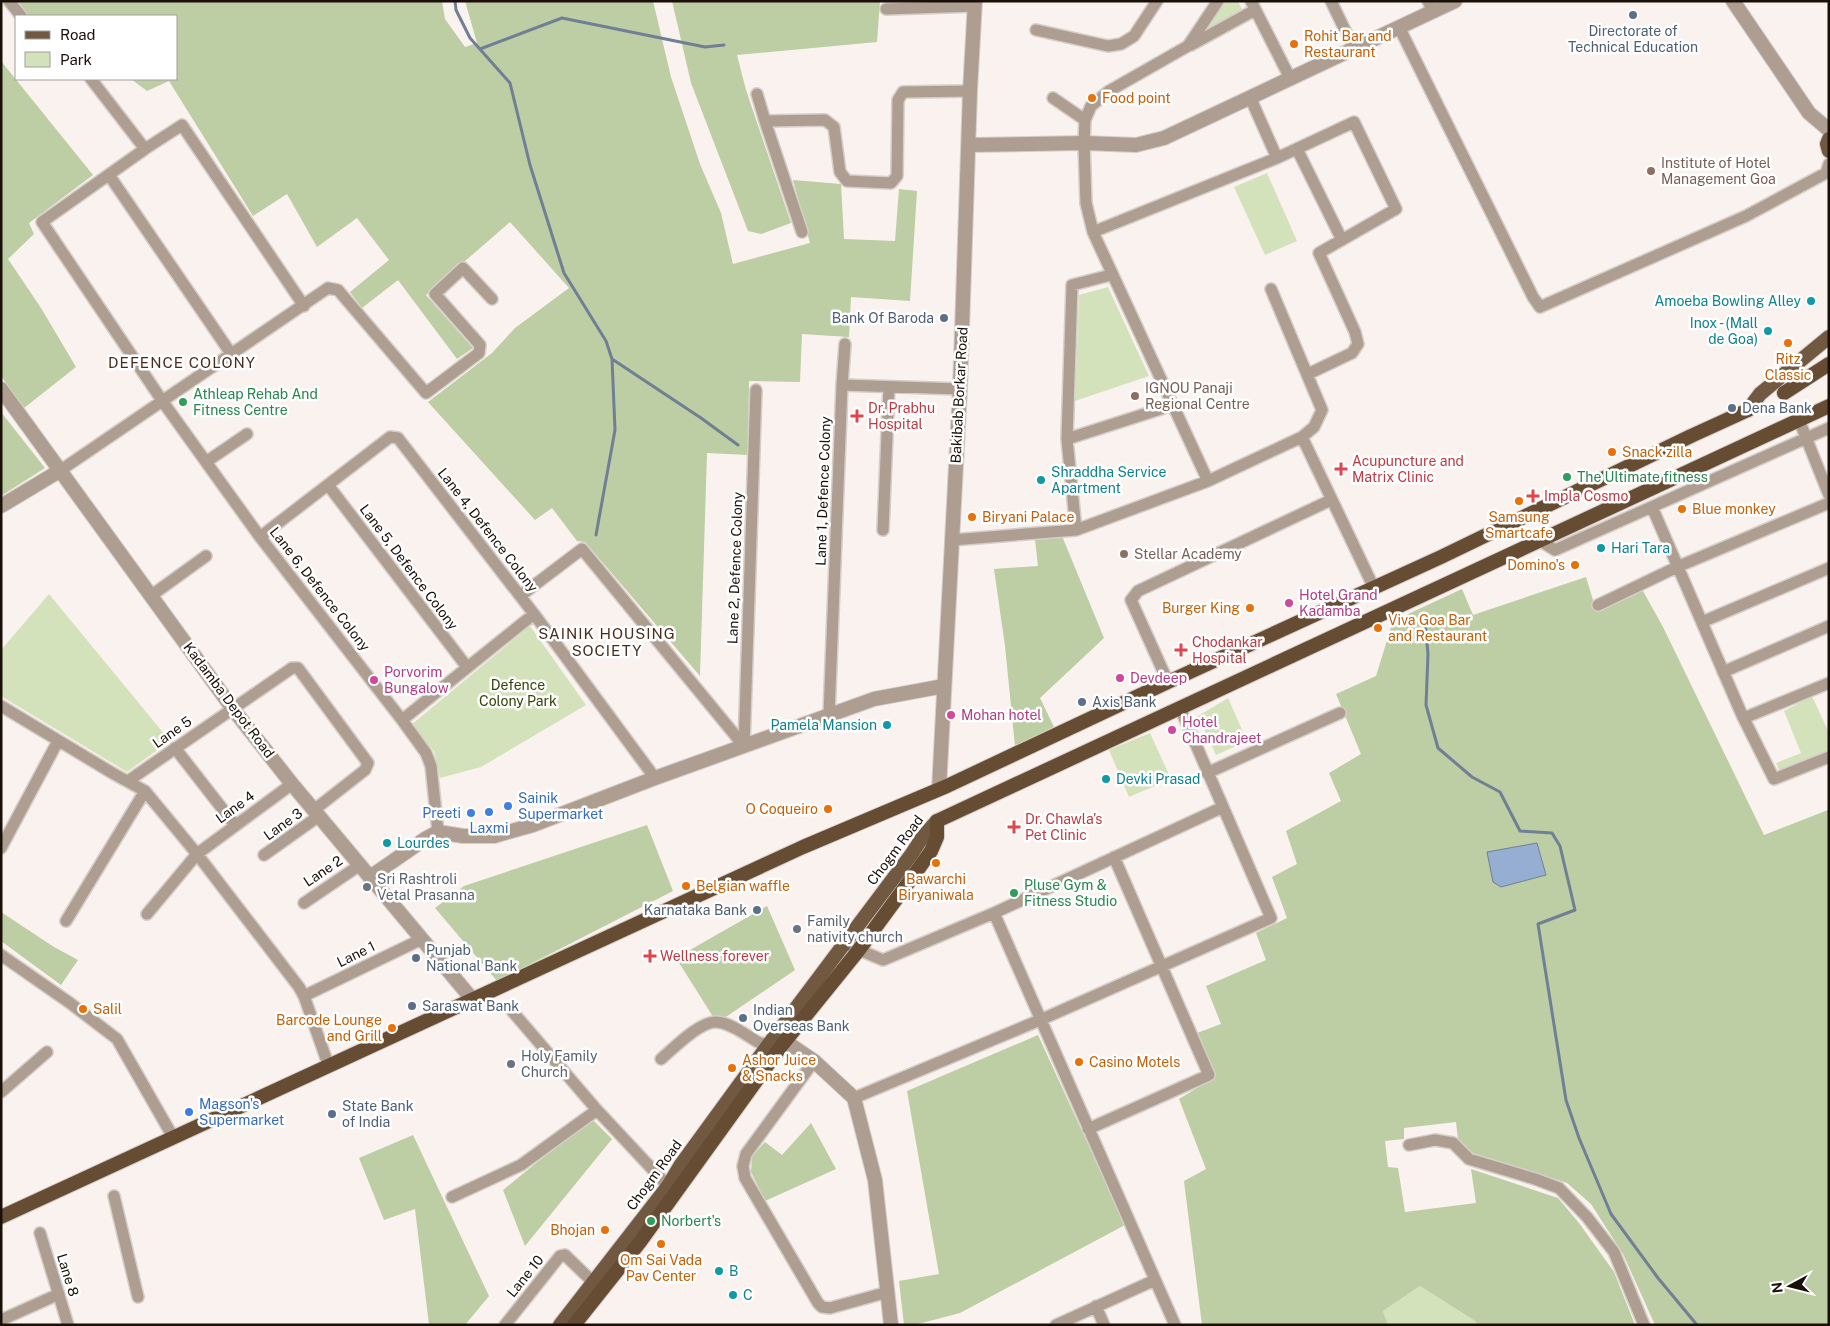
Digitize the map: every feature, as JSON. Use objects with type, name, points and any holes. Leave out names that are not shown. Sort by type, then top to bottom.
[{"type":"highway","points":[[1784,393],[1829,364]]},
{"type":"highway","points":[[937,821],[1829,406]]},
{"type":"highway","points":[[3,1212],[173,1137],[328,1064],[464,1004],[472,998],[803,846],[939,789],[1374,588],[1748,410]]},
{"type":"highway","name":"Chogm Road","points":[[574,1325],[640,1242],[776,1044],[858,951],[931,851],[937,837],[937,821]]},
{"type":"main road","points":[[1829,139],[1827,144],[1829,151]]},
{"type":"main road","points":[[1748,410],[1760,394],[1829,337]]},
{"type":"main road","name":"Chogm Road","points":[[560,1325],[668,1186],[680,1166],[776,1044],[845,944],[922,838],[937,821]]},
{"type":"street","points":[[8,1],[20,15]]},
{"type":"street","points":[[1036,30],[1108,46],[1121,44],[1134,36],[1157,1]]},
{"type":"street","points":[[1188,46],[1218,1]]},
{"type":"street","points":[[1331,1],[1354,49]]},
{"type":"street","points":[[969,145],[1084,143],[1136,145],[1164,138],[1399,27],[1430,6],[1455,1]]},
{"type":"street","points":[[1733,1],[1810,113],[1829,130]]},
{"type":"street","points":[[886,9],[975,4]]},
{"type":"street","name":"Bakibab Borkar Road","points":[[939,789],[960,389],[970,91],[975,4]]},
{"type":"street","points":[[1208,481],[1111,275],[1093,232],[1086,203],[1085,120],[1091,106],[1109,91],[1188,46],[1253,5],[1290,78]]},
{"type":"street","points":[[1399,27],[1533,297],[1540,307],[1746,216],[1826,173],[1829,164]]},
{"type":"street","points":[[92,80],[145,149]]},
{"type":"street","points":[[765,121],[825,120],[834,127],[840,172],[846,181],[891,183],[897,176],[898,100],[903,92],[970,91]]},
{"type":"street","points":[[757,94],[802,232]]},
{"type":"street","points":[[1250,96],[1278,158]]},
{"type":"street","points":[[1053,98],[1085,120]]},
{"type":"street","points":[[1093,232],[1297,150],[1354,122],[1396,209],[1319,253],[1355,332],[1358,344],[1352,353],[1308,374]]},
{"type":"street","points":[[232,355],[109,175],[145,149],[182,125],[304,306]]},
{"type":"street","points":[[1297,150],[1342,240]]},
{"type":"street","name":"Lane 6, Defence Colony","points":[[109,175],[42,222],[163,402],[260,537],[426,753],[430,766],[438,832]]},
{"type":"street","points":[[1,506],[61,470],[163,402],[328,288],[338,290],[426,393],[479,354],[480,346],[434,294],[463,268],[492,299]]},
{"type":"street","points":[[1076,530],[1067,439],[1072,285],[1111,275]]},
{"type":"street","points":[[952,540],[1076,530],[1208,481],[1302,438],[1314,427],[1322,410],[1271,289]]},
{"type":"street","name":"Lane 1, Defence Colony","points":[[829,716],[845,344]]},
{"type":"street","points":[[842,385],[960,389]]},
{"type":"street","points":[[883,530],[889,387]]},
{"type":"street","name":"Kadamba Depot Road","points":[[1,389],[233,708],[292,784],[472,998]]},
{"type":"street","name":"Lane 2, Defence Colony","points":[[744,746],[756,390]]},
{"type":"street","points":[[1067,439],[1173,405]]},
{"type":"street","points":[[1799,420],[1829,495]]},
{"type":"street","points":[[1540,540],[1555,550],[1829,428]]},
{"type":"street","points":[[206,462],[247,434]]},
{"type":"street","name":"Lane 4, Defence Colony","points":[[260,537],[390,437],[398,438],[534,614],[655,778]]},
{"type":"street","points":[[1302,438],[1374,588]]},
{"type":"street","name":"Lane 5, Defence Colony","points":[[328,485],[467,667]]},
{"type":"street","points":[[1168,682],[1132,600],[1138,591],[1331,500]]},
{"type":"street","points":[[1598,605],[1677,567],[1829,503]]},
{"type":"street","points":[[1652,507],[1744,718],[1774,779],[1829,757]]},
{"type":"street","points":[[520,596],[582,548],[744,746]]},
{"type":"street","points":[[152,595],[206,556]]},
{"type":"street","points":[[1702,622],[1829,568]]},
{"type":"street","points":[[402,720],[534,614]]},
{"type":"street","points":[[1724,672],[1829,626]]},
{"type":"street","name":"Lane 5","points":[[128,781],[292,668],[298,668],[368,763],[365,770],[316,813]]},
{"type":"street","points":[[1744,718],[1829,683]]},
{"type":"street","points":[[370,877],[438,832],[463,836],[494,836],[533,825],[655,778],[874,699],[944,686]]},
{"type":"street","points":[[1,706],[145,791],[197,854],[304,996],[328,1064]]},
{"type":"street","points":[[854,1098],[1040,1020],[1271,918],[1180,708]]},
{"type":"street","points":[[1207,773],[1340,713]]},
{"type":"street","points":[[1,848],[58,741]]},
{"type":"street","points":[[175,748],[235,826]]},
{"type":"street","name":"Lane 4","points":[[147,914],[197,854],[292,784]]},
{"type":"street","points":[[66,921],[145,791]]},
{"type":"street","points":[[845,944],[883,960],[994,913],[1223,807]]},
{"type":"street","name":"Lane 3","points":[[264,855],[316,813]]},
{"type":"street","points":[[1088,1129],[1209,1075],[1114,857]]},
{"type":"street","name":"Lane 2","points":[[304,903],[360,864]]},
{"type":"street","points":[[994,913],[1176,1325]]},
{"type":"street","name":"Lane 1","points":[[304,996],[422,939]]},
{"type":"street","points":[[2,956],[70,1002],[117,1039],[173,1137]]},
{"type":"street","points":[[512,1011],[596,1110],[668,1186]]},
{"type":"street","points":[[661,1059],[700,1027],[708,1023],[723,1023],[759,1044],[792,1046],[814,1061],[854,1098],[875,1180],[891,1325]]},
{"type":"street","points":[[1,1092],[47,1052]]},
{"type":"street","points":[[814,1061],[746,1154],[743,1166],[746,1178],[822,1307],[830,1308],[888,1292]]},
{"type":"street","points":[[452,1197],[521,1165],[596,1110]]},
{"type":"street","points":[[1409,1145],[1435,1140],[1453,1143],[1469,1159],[1559,1188],[1587,1217],[1614,1252],[1644,1325]]},
{"type":"street","points":[[114,1196],[138,1297]]},
{"type":"street","name":"Lane 8","points":[[40,1233],[68,1325]]},
{"type":"street","name":"Lane 10","points":[[505,1325],[560,1256],[568,1258],[593,1282]]},
{"type":"street","points":[[1056,1325],[1155,1280]]},
{"type":"street","points":[[1,1320],[59,1294]]},
{"type":"street","points":[[1096,1306],[1104,1325]]},
{"type":"green space","points":[[16,1],[442,1],[445,19],[465,47],[477,43],[465,1],[653,1],[671,77],[700,164],[721,213],[733,264],[810,243],[793,180],[841,184],[844,239],[895,241],[899,189],[917,191],[910,301],[851,297],[849,337],[802,334],[800,382],[749,381],[748,455],[707,453],[700,676],[585,542],[577,541],[552,508],[535,520],[428,402],[492,353],[515,328],[569,288],[510,222],[426,295],[473,348],[457,359],[398,280],[362,308],[350,292],[389,260],[357,218],[317,247],[287,194],[253,216],[169,81],[147,91],[132,80],[178,80],[178,15],[28,15]]},
{"type":"green space","points":[[672,1],[880,1],[877,42],[737,55],[746,90],[791,223],[761,234],[748,231],[691,83]]},
{"type":"green space","points":[[1225,1],[1238,1],[1243,12],[1202,33]]},
{"type":"green space","points":[[1,61],[93,175],[29,223],[34,234],[8,259],[41,308],[76,367],[24,408],[1,376]]},
{"type":"green space","points":[[1267,173],[1297,241],[1265,255],[1234,187]]},
{"type":"green space","points":[[1108,287],[1149,376],[1075,401],[1079,295]]},
{"type":"green space","points":[[1,412],[45,468],[1,496]]},
{"type":"green space","points":[[1062,536],[1104,638],[1040,698],[1054,727],[1015,746],[1005,646],[994,569],[1038,566],[1035,540]]},
{"type":"green space","points":[[1586,577],[1596,610],[1643,591],[1663,627],[1764,835],[1828,810],[1829,812],[1829,1325],[1655,1325],[1623,1254],[1591,1204],[1567,1183],[1485,1157],[1460,1156],[1456,1122],[1404,1128],[1404,1139],[1385,1141],[1388,1167],[1398,1168],[1405,1212],[1476,1203],[1471,1169],[1558,1198],[1579,1223],[1614,1272],[1635,1325],[1478,1325],[1475,1321],[1420,1286],[1383,1311],[1388,1325],[1202,1325],[1184,1181],[1206,1169],[1179,1099],[1213,1078],[1197,1033],[1221,1024],[1206,986],[1266,960],[1256,933],[1287,918],[1272,877],[1297,864],[1286,831],[1341,801],[1329,773],[1361,754],[1336,694],[1376,676],[1393,621],[1462,589],[1473,615]]},
{"type":"green space","points":[[49,594],[170,741],[127,772],[1,696],[1,650]]},
{"type":"green space","name":"Defence Colony Park","points":[[530,626],[586,705],[481,767],[440,778],[434,751],[411,725]]},
{"type":"green space","points":[[1812,696],[1829,733],[1829,754],[1781,775],[1776,763],[1801,753],[1784,711]]},
{"type":"green space","points":[[1228,698],[1247,741],[1216,755],[1198,716]]},
{"type":"green space","points":[[1150,733],[1171,779],[1129,797],[1109,750]]},
{"type":"green space","points":[[647,825],[673,891],[497,981],[435,908],[464,886]]},
{"type":"green space","points":[[767,906],[795,970],[717,1023],[676,958]]},
{"type":"green space","points":[[1,912],[54,947],[78,960],[61,985],[1,941]]},
{"type":"green space","points":[[1038,1035],[1125,1225],[960,1313],[914,1325],[904,1325],[899,1281],[939,1274],[907,1091]]},
{"type":"green space","points":[[591,1118],[612,1139],[525,1246],[503,1190]]},
{"type":"green space","points":[[811,1123],[836,1169],[765,1201],[751,1172],[752,1156],[765,1142],[782,1155]]},
{"type":"green space","points":[[413,1135],[489,1296],[465,1325],[429,1325],[415,1209],[384,1220],[359,1158]]},
{"type":"green space","points":[[1420,1286],[1475,1321],[1478,1325],[1388,1325],[1383,1311]]},
{"type":"water","points":[[1537,843],[1546,875],[1501,887],[1493,882],[1487,852]]},
{"type":"waterway","points":[[455,1],[456,10],[470,38],[510,83],[530,165],[564,273],[606,341],[612,359],[615,430],[596,535]]},
{"type":"waterway","points":[[480,49],[562,18],[705,47],[724,45]]},
{"type":"waterway","points":[[612,359],[738,445]]},
{"type":"waterway","points":[[1425,621],[1428,654],[1426,705],[1438,748],[1472,777],[1500,792],[1520,831],[1552,833],[1560,846],[1575,910],[1538,924],[1566,1100],[1579,1138],[1611,1214],[1658,1278],[1697,1325]]},
{"type":"place","name":"Directorate of Technical Education","points":[[1633,15]]},
{"type":"place","name":"Rohit Bar and Restaurant","points":[[1294,44]]},
{"type":"place","name":"Food point","points":[[1092,98]]},
{"type":"place","name":"Institute of Hotel Management Goa","points":[[1651,171]]},
{"type":"place","name":"Amoeba Bowling Alley","points":[[1811,301]]},
{"type":"place","name":"Bank Of Baroda","points":[[944,318]]},
{"type":"place","name":"Inox - (Mall de Goa)","points":[[1768,331]]},
{"type":"place","name":"Ritz Classic","points":[[1788,343]]},
{"type":"place","name":"IGNOU Panaji Regional Centre","points":[[1135,396]]},
{"type":"place","name":"Athleap Rehab And Fitness Centre","points":[[183,402]]},
{"type":"place","name":"Dena Bank","points":[[1732,408]]},
{"type":"place","name":"Dr. Prabhu Hospital","points":[[857,416]]},
{"type":"place","name":"Snack zilla","points":[[1612,452]]},
{"type":"place","name":"Acupuncture and Matrix Clinic","points":[[1341,469]]},
{"type":"place","name":"The Ultimate fitness","points":[[1567,477]]},
{"type":"place","name":"Shraddha Service Apartment","points":[[1041,480]]},
{"type":"place","name":"Impla Cosmo","points":[[1533,496]]},
{"type":"place","name":"Samsung Smartcafe","points":[[1519,501]]},
{"type":"place","name":"Blue monkey","points":[[1682,509]]},
{"type":"place","name":"Biryani Palace","points":[[972,517]]},
{"type":"place","name":"Hari Tara","points":[[1601,548]]},
{"type":"place","name":"Stellar Academy","points":[[1124,554]]},
{"type":"place","name":"Domino's","points":[[1575,565]]},
{"type":"place","name":"Hotel Grand Kadamba","points":[[1289,603]]},
{"type":"place","name":"Burger King","points":[[1250,608]]},
{"type":"place","name":"Viva Goa Bar and Restaurant","points":[[1378,628]]},
{"type":"place","name":"Chodankar Hospital","points":[[1181,650]]},
{"type":"place","name":"Devdeep","points":[[1120,678]]},
{"type":"place","name":"Porvorim Bungalow","points":[[374,680]]},
{"type":"place","name":"Axis Bank","points":[[1082,702]]},
{"type":"place","name":"Mohan hotel","points":[[951,715]]},
{"type":"place","name":"Pamela Mansion","points":[[887,725]]},
{"type":"place","name":"Hotel Chandrajeet","points":[[1172,730]]},
{"type":"place","name":"Devki Prasad","points":[[1106,779]]},
{"type":"place","name":"Sainik Supermarket","points":[[508,806]]},
{"type":"place","name":"O Coqueiro","points":[[828,809]]},
{"type":"place","name":"Laxmi","points":[[489,812]]},
{"type":"place","name":"Preeti","points":[[471,813]]},
{"type":"place","name":"Dr. Chawla's Pet Clinic","points":[[1014,827]]},
{"type":"place","name":"Lourdes","points":[[387,843]]},
{"type":"place","name":"Bawarchi Biryaniwala","points":[[936,863]]},
{"type":"place","name":"Belgian waffle","points":[[686,886]]},
{"type":"place","name":"Sri Rashtroli Vetal Prasanna","points":[[367,887]]},
{"type":"place","name":"Pluse Gym & Fitness Studio","points":[[1014,893]]},
{"type":"place","name":"Karnataka Bank","points":[[757,910]]},
{"type":"place","name":"Family nativity church","points":[[797,929]]},
{"type":"place","name":"Wellness forever","points":[[650,956]]},
{"type":"place","name":"Punjab National Bank","points":[[416,958]]},
{"type":"place","name":"Saraswat Bank","points":[[412,1006]]},
{"type":"place","name":"Salil","points":[[83,1009]]},
{"type":"place","name":"Indian Overseas Bank","points":[[743,1018]]},
{"type":"place","name":"Barcode Lounge and Grill","points":[[392,1028]]},
{"type":"place","name":"Casino Motels","points":[[1079,1062]]},
{"type":"place","name":"Holy Family Church","points":[[511,1064]]},
{"type":"place","name":"Ashor Juice & Snacks","points":[[732,1068]]},
{"type":"place","name":"Magson's Supermarket","points":[[189,1112]]},
{"type":"place","name":"State Bank of India","points":[[332,1114]]},
{"type":"place","name":"Norbert's","points":[[651,1221]]},
{"type":"place","name":"Bhojan","points":[[605,1230]]},
{"type":"place","name":"Om Sai Vada Pav Center","points":[[661,1244]]},
{"type":"place","name":"B","points":[[719,1271]]},
{"type":"place","name":"C","points":[[733,1295]]},
{"type":"district","name":"DEFENCE COLONY","points":[[182,363]]},
{"type":"district","name":"SAINIK HOUSING SOCIETY","points":[[607,642]]}]
